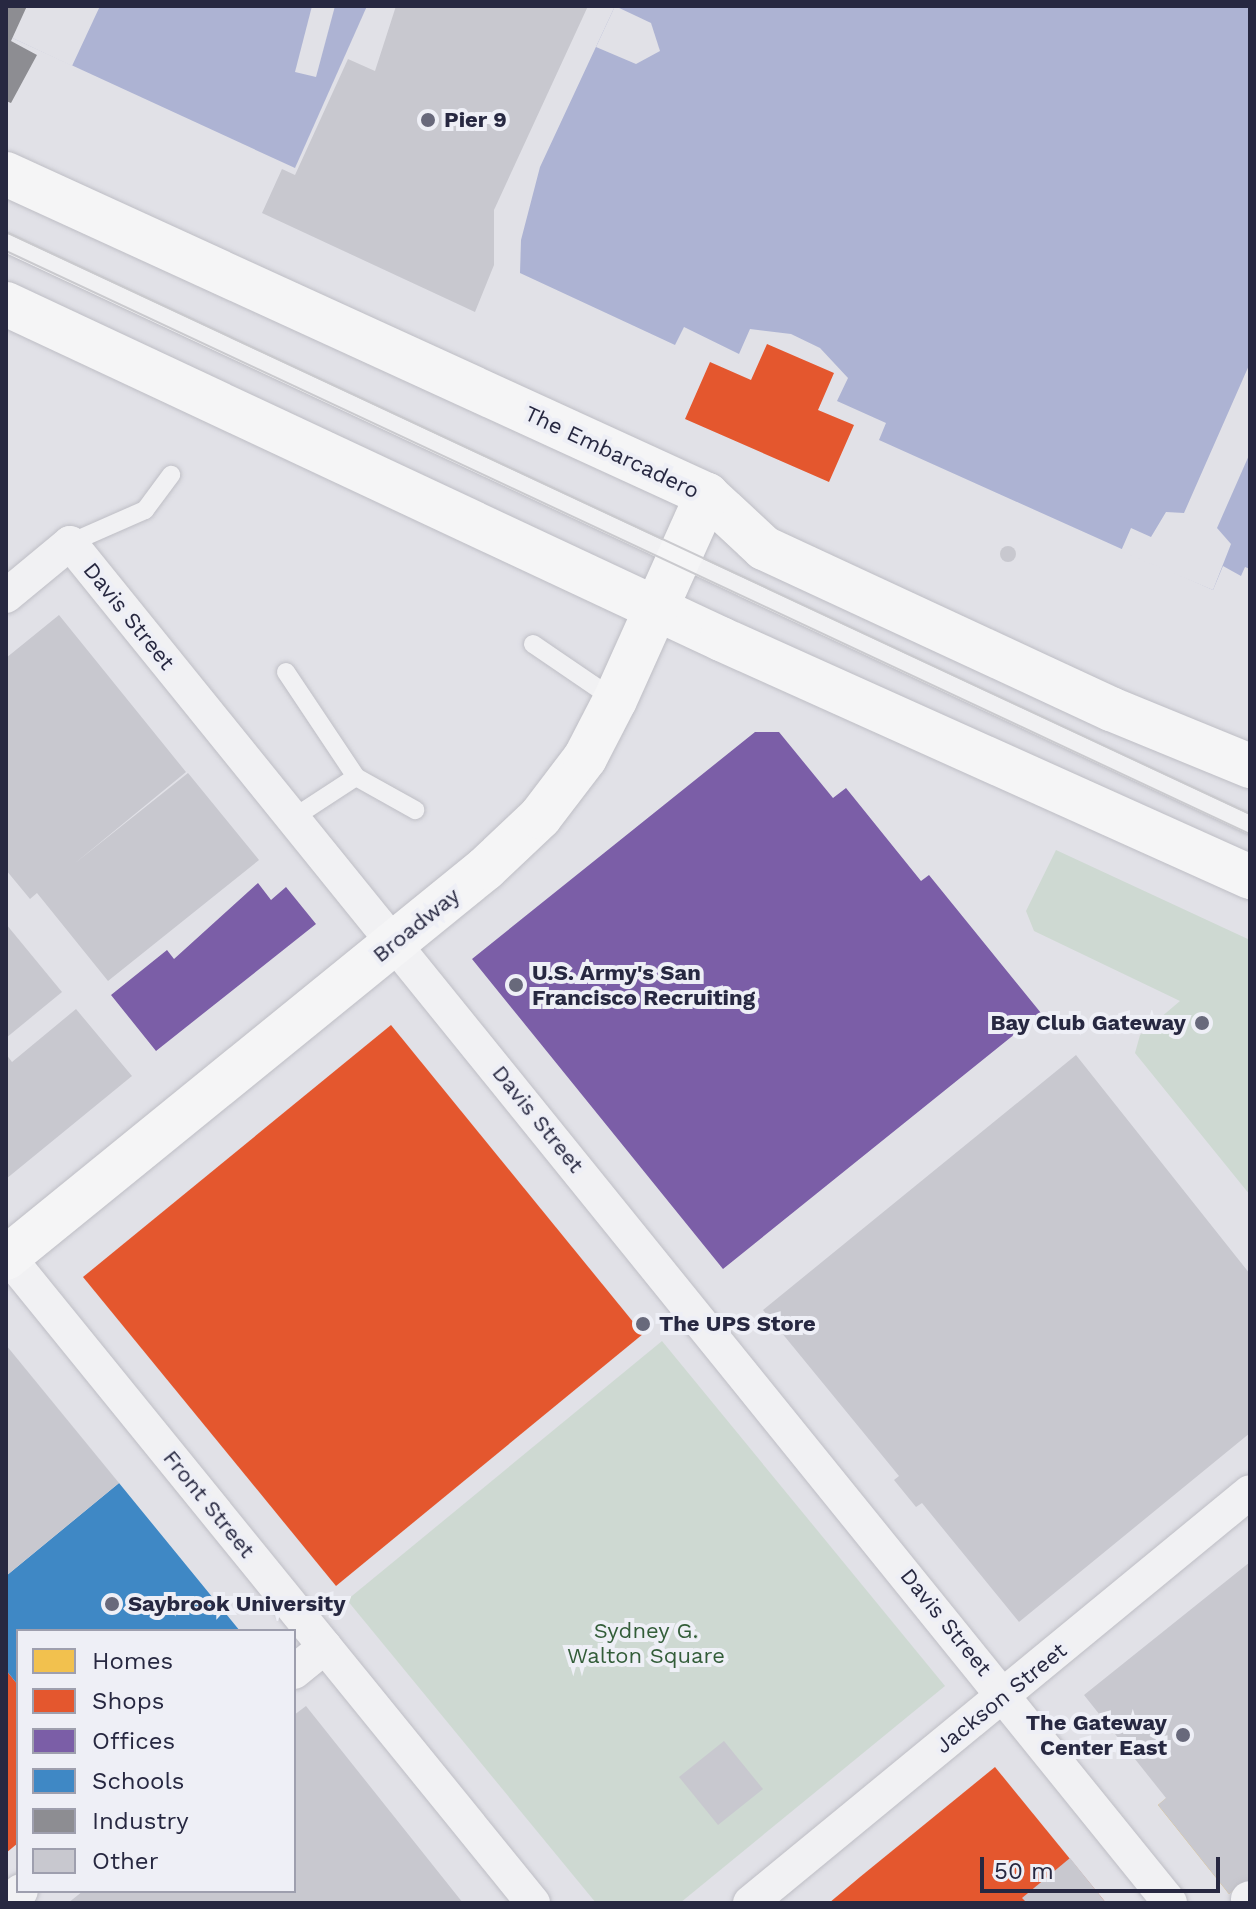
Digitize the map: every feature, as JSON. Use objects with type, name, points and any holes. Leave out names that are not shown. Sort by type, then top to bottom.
[{"type":"main road","name":"The Embarcadero","points":[[6,174],[707,495],[764,548],[1111,709],[1250,766]]},
{"type":"main road","points":[[6,304],[457,511],[656,609],[1250,877]]},
{"type":"main road","name":"Broadway","points":[[7,1256],[394,942],[540,817],[585,758],[615,700],[707,495]]},
{"type":"street","points":[[6,596],[70,543]]},
{"type":"street","name":"Davis Street","points":[[70,543],[1170,1903]]},
{"type":"street","name":"Front Street","points":[[7,1256],[533,1903]]},
{"type":"street","name":"Jackson Street","points":[[750,1903],[1250,1492]]},
{"type":"street","points":[[296,1670],[325,1647]]},
{"type":"lane","points":[[6,243],[1250,825]]},
{"type":"lane","points":[[70,543],[145,510],[171,475]]},
{"type":"lane","points":[[533,644],[615,700]]},
{"type":"lane","points":[[286,672],[356,777],[415,810]]},
{"type":"lane","points":[[293,818],[356,777]]},
{"type":"green space","name":"Bay Club Gateway","points":[[1056,850],[1250,940],[1250,1195],[1135,1053],[1140,1035],[1180,1001],[1034,931],[1026,911]]},
{"type":"green space","name":"Sydney G. Walton Square","points":[[662,1341],[945,1686],[680,1903],[596,1903],[347,1600]]},
{"type":"water","points":[[6,6],[367,6],[295,168],[6,35]]},
{"type":"water","points":[[615,6],[1250,6],[1250,569],[1245,567],[1241,576],[1223,566],[1213,590],[879,440],[886,423],[837,401],[848,378],[820,348],[791,334],[750,329],[739,354],[684,327],[675,345],[520,273],[521,240],[540,167]]},
{"type":"pier","points":[[6,6],[100,6],[72,66],[6,35]]},
{"type":"pier","points":[[312,6],[335,6],[316,77],[295,72]]},
{"type":"pier","points":[[615,6],[651,23],[660,51],[636,64],[596,47]]},
{"type":"pier","points":[[1250,363],[1250,453],[1217,528],[1231,544],[1213,590],[1121,551],[1131,528],[1151,537],[1166,512],[1184,513]]},
{"type":"building: Homes","points":[[1250,1729],[1250,1878],[1229,1894],[1158,1805]]},
{"type":"building: Shops","points":[[767,344],[834,373],[818,410],[854,425],[829,482],[685,419],[710,362],[751,380]]},
{"type":"building: Shops","points":[[391,1025],[643,1334],[336,1586],[83,1277]]},
{"type":"building: Shops","points":[[6,1670],[16,1682],[16,1845],[6,1853]]},
{"type":"building: Shops","points":[[995,1767],[1106,1903],[829,1903],[860,1877]]},
{"type":"building: Offices","points":[[755,732],[779,732],[833,798],[846,788],[921,881],[929,875],[1041,1013],[723,1269],[472,959]]},
{"type":"building: Offices","points":[[258,883],[271,900],[286,887],[316,924],[156,1051],[111,995],[167,950],[174,959]]},
{"type":"building: Schools","name":"Saybrook University","points":[[119,1483],[238,1629],[16,1629],[16,1682],[6,1670],[6,1576]]},
{"type":"building: Industry","points":[[6,6],[27,6],[11,41],[37,55],[11,103],[6,101]]},
{"type":"building: Other","name":"Pier 9","points":[[396,6],[588,6],[494,210],[494,265],[475,312],[262,213],[282,169],[295,175],[348,59],[375,71]]},
{"type":"building: Other","points":[[1008,546],[1016,554],[1008,562],[1000,554]]},
{"type":"building: Other","points":[[59,615],[186,772],[74,864],[188,773],[259,860],[108,981],[37,893],[30,899],[6,870],[6,658]]},
{"type":"building: Other","points":[[6,924],[62,992],[6,1038]]},
{"type":"building: Other","points":[[76,1009],[132,1076],[6,1179],[6,1054],[12,1062]]},
{"type":"building: Other","points":[[1076,1055],[1250,1274],[1250,1433],[1019,1622],[922,1503],[916,1507],[894,1480],[899,1476],[763,1310]]},
{"type":"building: Other","points":[[6,1345],[119,1483],[6,1576]]},
{"type":"building: Other","name":"The Gateway Center East","points":[[1250,1562],[1250,1901],[1238,1887],[1229,1894],[1158,1805],[1166,1798],[1084,1695]]},
{"type":"building: Other","points":[[306,1706],[463,1903],[68,1903],[80,1893],[296,1893],[296,1714]]},
{"type":"building: Other","points":[[724,1741],[763,1789],[718,1825],[679,1777]]},
{"type":"building: Other","points":[[1070,1858],[1106,1903],[1027,1903],[1022,1898]]},
{"type":"tram line","points":[[6,232],[1250,814]]},
{"type":"tram line","points":[[6,251],[1250,834]]},
{"type":"place","name":"Pier 9","points":[[428,120]]},
{"type":"place","name":"U.S. Army's San Francisco Recruiting","points":[[516,985]]},
{"type":"place","name":"Bay Club Gateway","points":[[1202,1023]]},
{"type":"place","name":"The UPS Store","points":[[643,1324]]},
{"type":"place","name":"Saybrook University","points":[[112,1604]]},
{"type":"place","name":"The Gateway Center East","points":[[1183,1735]]}]
